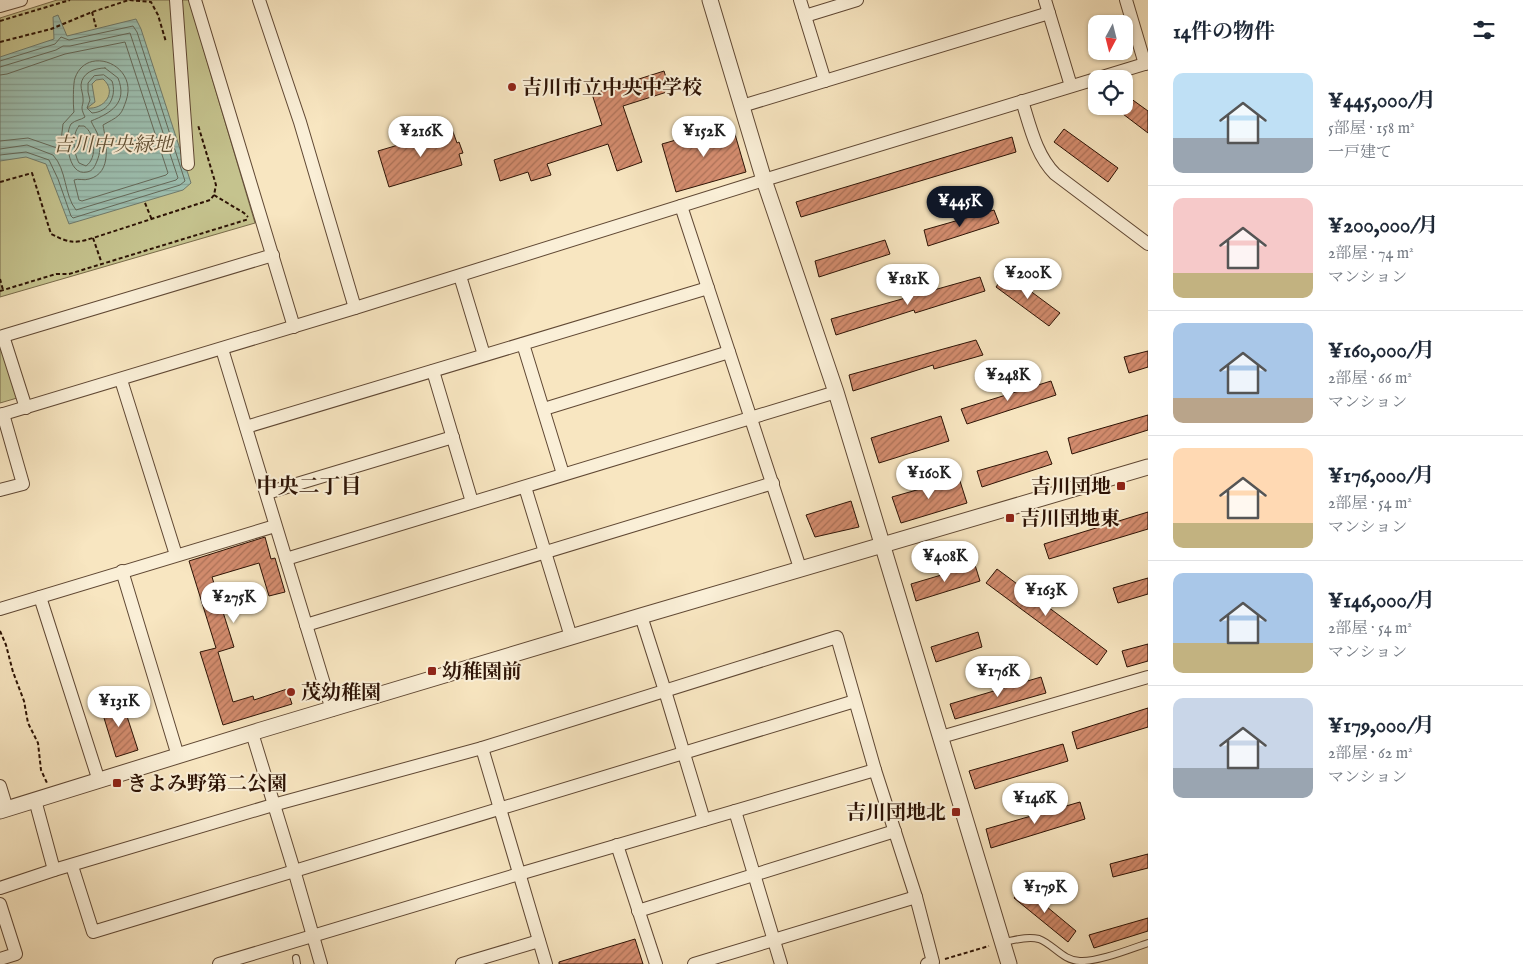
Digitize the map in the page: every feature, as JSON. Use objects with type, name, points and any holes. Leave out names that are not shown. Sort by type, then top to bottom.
[{"type":"street","points":[[0,6],[20,0]]},
{"type":"street","points":[[176,0],[188,164]]},
{"type":"street","points":[[195,0],[255,217],[273,255],[294,327]]},
{"type":"street","points":[[259,0],[300,122],[355,308]]},
{"type":"street","points":[[710,0],[764,180],[836,392],[1004,942],[1009,964]]},
{"type":"street","points":[[800,0],[825,81]]},
{"type":"street","points":[[805,16],[857,0]]},
{"type":"street","points":[[1045,0],[1071,86]]},
{"type":"street","points":[[0,490],[23,484],[2,415],[460,276],[764,180],[1146,63],[1126,0]]},
{"type":"street","points":[[742,106],[1049,14]]},
{"type":"street","points":[[1022,101],[1039,152],[1046,166],[1148,244]]},
{"type":"street","points":[[681,206],[800,568]]},
{"type":"street","points":[[26,408],[3,336],[273,255]]},
{"type":"street","points":[[460,276],[484,355]]},
{"type":"street","points":[[246,427],[708,288]]},
{"type":"street","points":[[523,344],[563,474]]},
{"type":"street","points":[[222,349],[332,710]]},
{"type":"street","points":[[544,409],[729,352]]},
{"type":"street","points":[[433,371],[472,502]]},
{"type":"street","points":[[121,380],[176,555]]},
{"type":"street","points":[[286,558],[836,392]]},
{"type":"street","points":[[267,493],[453,436]]},
{"type":"street","points":[[0,786],[4,810],[252,733],[800,568],[1148,467]]},
{"type":"street","points":[[306,625],[773,483]]},
{"type":"street","points":[[526,486],[571,637]]},
{"type":"street","points":[[0,609],[275,526]]},
{"type":"street","points":[[122,571],[178,756]]},
{"type":"street","points":[[40,597],[99,781]]},
{"type":"street","points":[[641,616],[666,691],[704,820]]},
{"type":"street","points":[[0,888],[54,870],[273,805],[482,748],[836,638],[875,770],[916,897],[930,963]]},
{"type":"street","points":[[941,737],[1148,677]]},
{"type":"street","points":[[72,866],[93,932],[855,702]]},
{"type":"street","points":[[252,733],[321,964]]},
{"type":"street","points":[[482,748],[546,964]]},
{"type":"street","points":[[219,964],[875,770]]},
{"type":"street","points":[[40,799],[54,870]]},
{"type":"street","points":[[734,811],[782,964]]},
{"type":"street","points":[[638,911],[895,831]]},
{"type":"street","points":[[617,845],[656,964]]},
{"type":"street","points":[[694,964],[916,897]]},
{"type":"street","points":[[0,904],[16,954],[0,959]]},
{"type":"street","points":[[462,964],[539,941]]},
{"type":"lane","points":[[1004,942],[1021,938],[1038,939],[1065,957],[1078,961],[1090,960],[1148,943]]},
{"type":"path","points":[[0,21],[70,0]]},
{"type":"path","points":[[0,42],[51,29],[92,12],[129,0],[151,2],[158,15],[169,50]]},
{"type":"path","points":[[92,12],[96,26]]},
{"type":"path","points":[[0,182],[32,173],[52,234],[68,242],[78,242],[93,238],[124,227]]},
{"type":"path","points":[[214,195],[244,213],[255,217]]},
{"type":"path","points":[[145,203],[152,220]]},
{"type":"path","points":[[0,279],[2,290],[56,274],[69,274],[255,217]]},
{"type":"path","points":[[93,238],[101,261]]},
{"type":"path","points":[[0,630],[24,701],[28,723],[38,744],[41,770],[49,787],[42,790],[40,799]]},
{"type":"path","points":[[930,963],[1004,942]]},
{"type":"green space","name":"吉川中央緑地","points":[[57,0],[189,0],[255,223],[0,297],[0,18]]},
{"type":"green space","points":[[0,339],[17,398],[0,403]]},
{"type":"water","points":[[58,15],[67,36],[136,19],[141,29],[191,183],[183,190],[69,224],[46,164],[26,157],[0,161],[0,57],[54,39],[53,17]],"holes":[[[103,79],[109,89],[107,99],[99,106],[87,108],[95,102],[92,84],[96,80]]]},
{"type":"building","points":[[664,71],[670,91],[623,106],[642,162],[617,171],[608,144],[547,164],[551,175],[531,181],[528,172],[500,181],[494,160],[602,125],[592,94]]},
{"type":"building","points":[[1133,100],[1148,111],[1148,133],[1124,115],[1133,115]]},
{"type":"building","points":[[732,124],[746,172],[676,192],[662,144]]},
{"type":"building","points":[[452,129],[463,153],[459,154],[462,165],[389,187],[378,151]]},
{"type":"building","points":[[1064,129],[1118,168],[1108,182],[1054,142]]},
{"type":"building","points":[[1012,137],[1016,152],[801,217],[796,202]]},
{"type":"building","points":[[994,210],[999,223],[928,246],[924,230]]},
{"type":"building","points":[[885,240],[890,254],[819,277],[815,261]]},
{"type":"building","points":[[1006,273],[1060,313],[1049,326],[996,287]]},
{"type":"building","points":[[980,277],[985,291],[915,313],[914,310],[836,335],[831,319]]},
{"type":"building","points":[[976,340],[983,355],[934,369],[933,365],[853,391],[849,375]]},
{"type":"building","points":[[1148,351],[1148,367],[1129,373],[1124,357]]},
{"type":"building","points":[[1051,381],[1056,395],[967,424],[961,409]]},
{"type":"building","points":[[1148,415],[1148,430],[1072,454],[1068,438]]},
{"type":"building","points":[[941,416],[949,441],[879,463],[871,438]]},
{"type":"building","points":[[1047,451],[1052,464],[982,487],[977,471]]},
{"type":"building","points":[[959,478],[967,503],[901,523],[892,497]]},
{"type":"building","points":[[851,501],[859,527],[815,537],[806,515]]},
{"type":"building","points":[[1148,512],[1148,529],[1049,559],[1044,544]]},
{"type":"building","points":[[265,537],[271,559],[275,558],[285,592],[269,596],[259,563],[212,577],[234,647],[218,652],[233,702],[253,696],[254,700],[287,689],[292,704],[223,725],[200,652],[216,648],[189,561]]},
{"type":"building","points":[[975,565],[980,581],[916,601],[911,584]]},
{"type":"building","points":[[997,569],[1107,651],[1097,665],[986,583]]},
{"type":"building","points":[[1148,578],[1148,594],[1118,603],[1113,588]]},
{"type":"building","points":[[978,632],[982,647],[936,662],[931,647]]},
{"type":"building","points":[[1148,644],[1148,661],[1127,667],[1122,651]]},
{"type":"building","points":[[1041,677],[1046,693],[955,719],[950,704]]},
{"type":"building","points":[[121,698],[138,750],[116,757],[100,705]]},
{"type":"building","points":[[1148,708],[1148,727],[1077,749],[1072,732]]},
{"type":"building","points":[[1063,744],[1068,761],[975,789],[969,771]]},
{"type":"building","points":[[1080,802],[1085,819],[991,848],[986,829]]},
{"type":"building","points":[[1148,854],[1148,868],[1113,877],[1110,864]]},
{"type":"building","points":[[1023,887],[1076,931],[1068,942],[1014,898]]},
{"type":"building","points":[[1148,918],[1148,931],[1094,948],[1089,935]]},
{"type":"building","points":[[635,939],[643,964],[559,964],[559,962]]},
{"type":"place","name":"吉川市立中央中学校","points":[[512,87]]},
{"type":"place","name":"吉川団地","points":[[1121,486]]},
{"type":"place","name":"吉川団地東","points":[[1010,518]]},
{"type":"place","name":"幼稚園前","points":[[432,671]]},
{"type":"place","name":"茂幼稚園","points":[[291,692]]},
{"type":"place","name":"きよみ野第二公園","points":[[117,783]]},
{"type":"place","name":"吉川団地北","points":[[956,812]]},
{"type":"district","name":"中央二丁目","points":[[309,486]]}]
